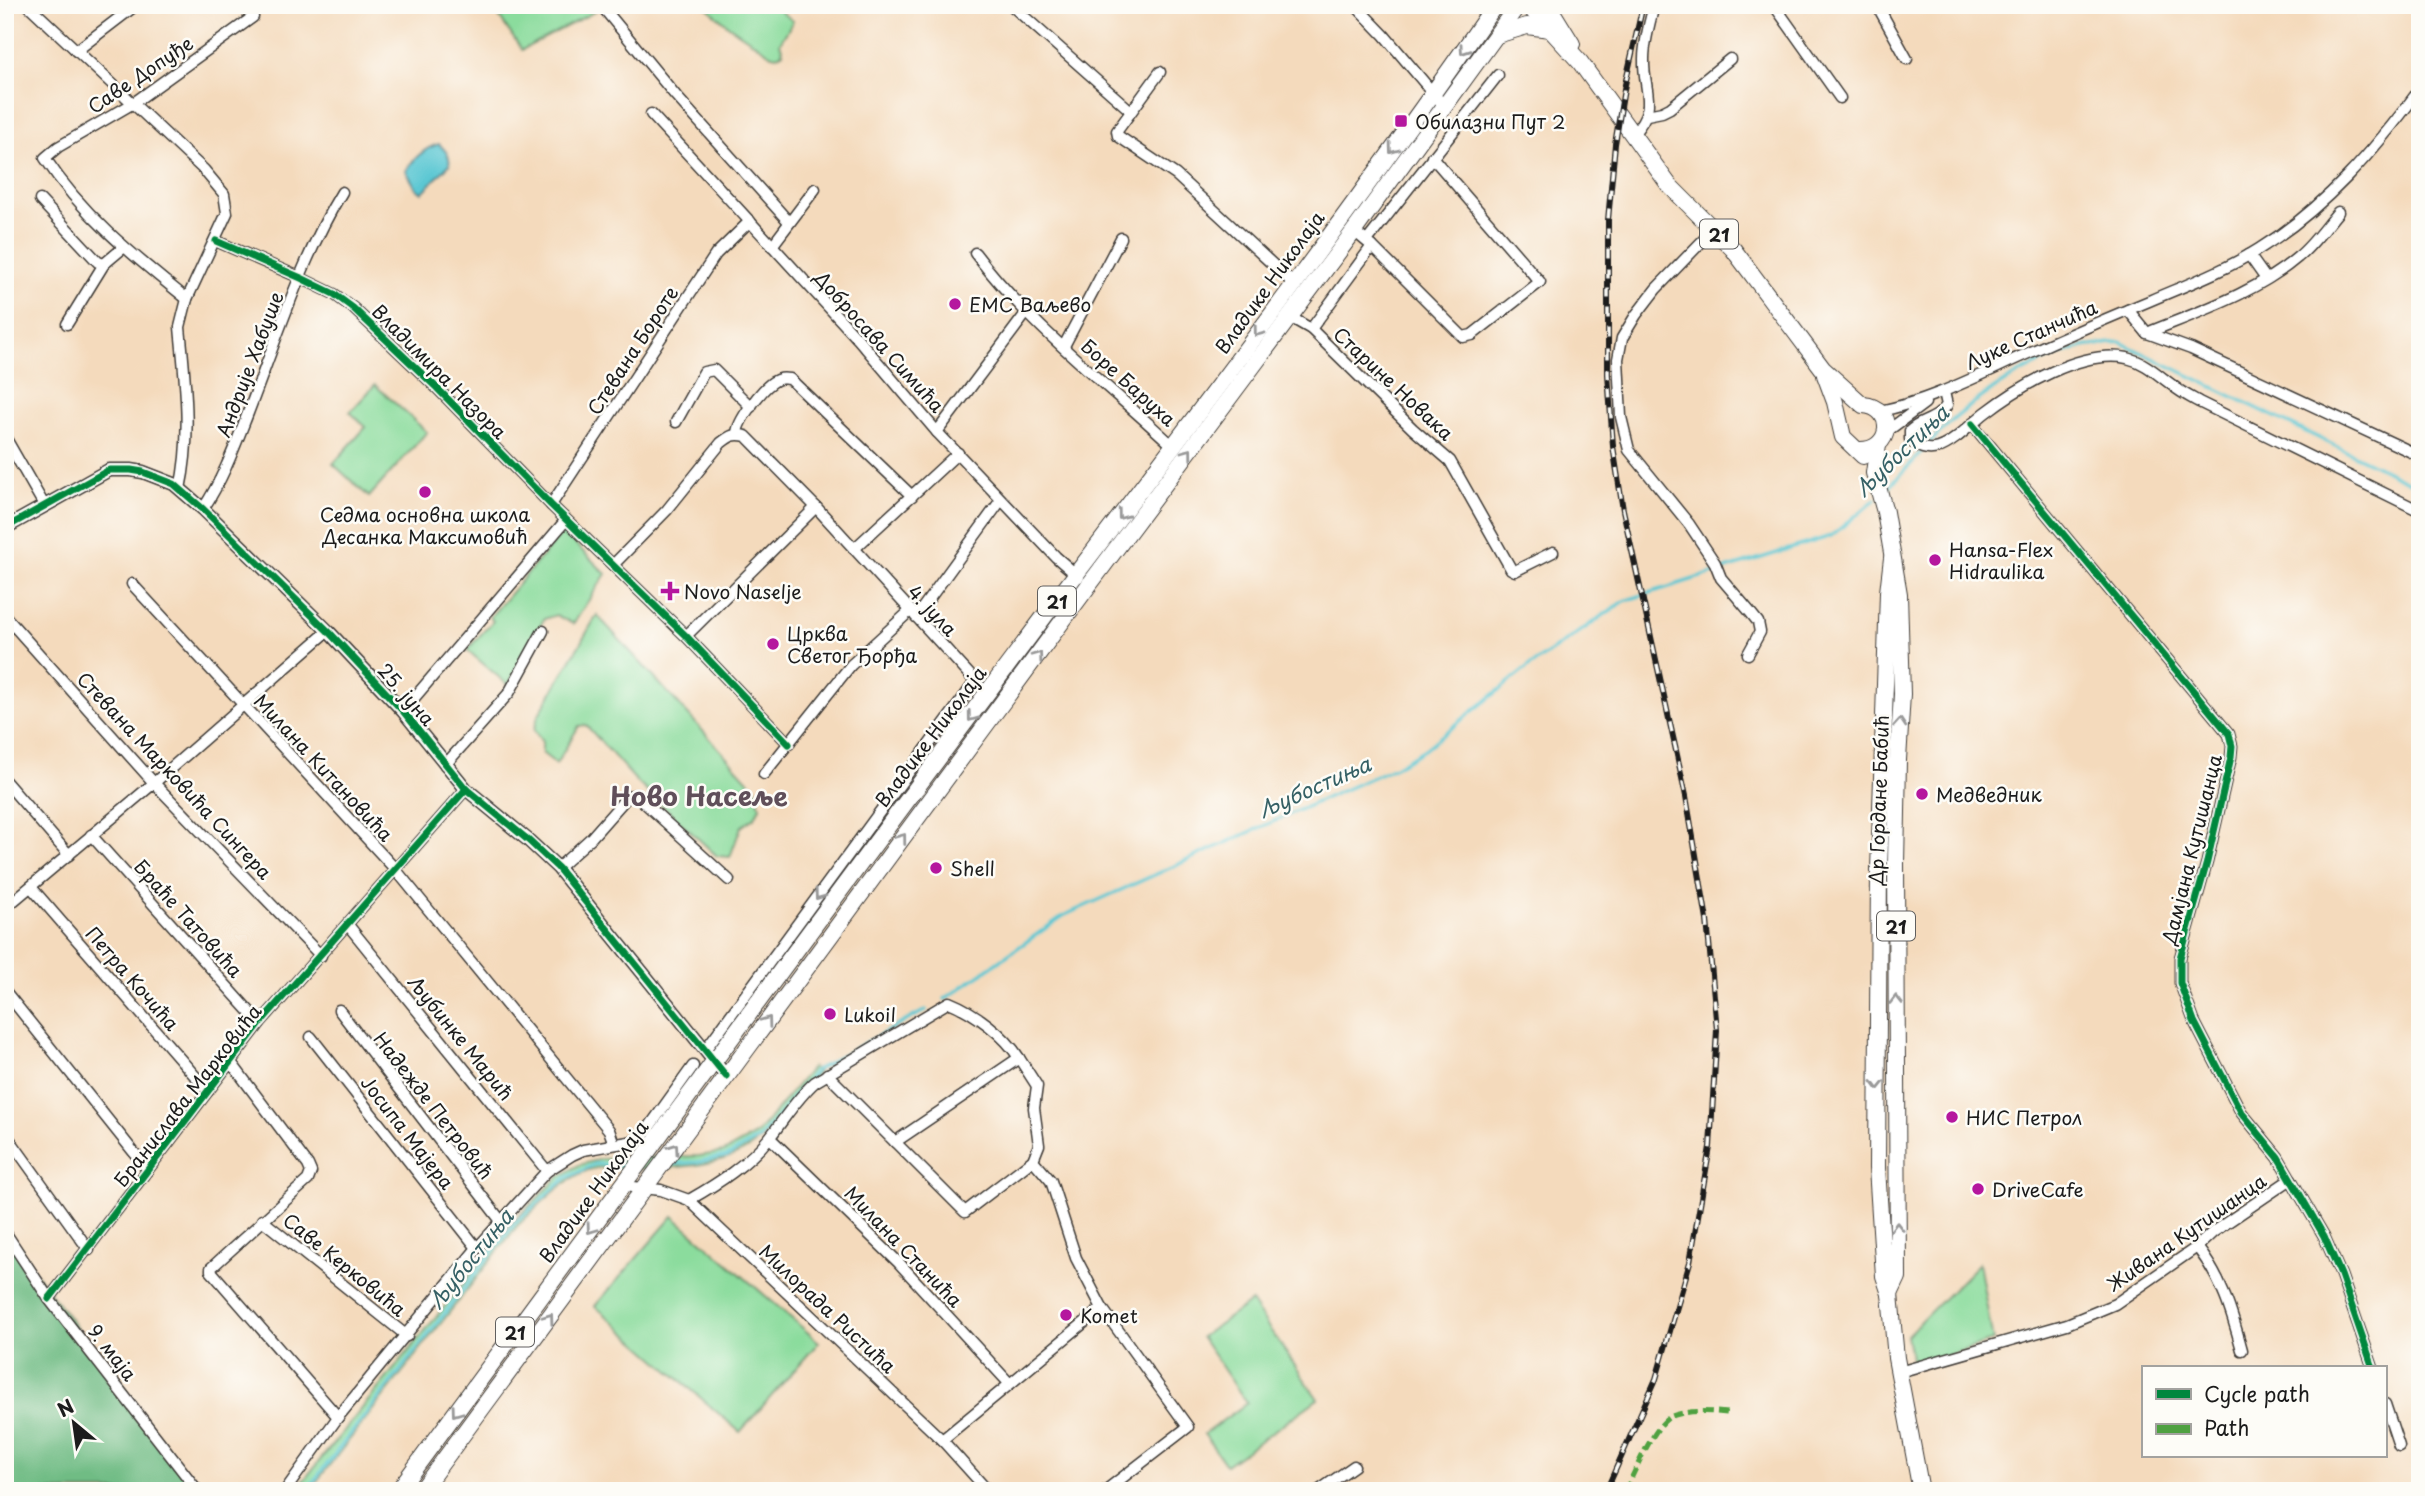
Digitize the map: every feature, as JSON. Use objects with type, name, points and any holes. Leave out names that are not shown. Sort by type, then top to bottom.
[{"type":"main road","name":"Владике Николаја","points":[[398,1491],[681,1107],[710,1056],[988,695],[1290,317],[1364,240],[1495,5]]},
{"type":"main road","name":"Владике Николаја","points":[[421,1491],[648,1184],[1082,580],[1174,447],[1294,284],[1497,35],[1518,5]]},
{"type":"main road","name":"21","points":[[1528,5],[1580,62],[1669,185],[1733,249],[1823,369],[1863,405],[1880,411],[1886,425],[1875,476]]},
{"type":"main road","name":"21","points":[[1548,5],[1569,36],[1580,62]]},
{"type":"main road","points":[[1497,35],[1527,26],[1550,29]]},
{"type":"main road","name":"21","points":[[1823,369],[1843,438],[1858,450],[1875,476]]},
{"type":"main road","points":[[1841,425],[1846,413],[1863,405]]},
{"type":"main road","points":[[1858,450],[1865,450],[1882,439]]},
{"type":"main road","name":"Др Гордане Бабић","points":[[1875,476],[1885,512],[1899,594],[1902,694],[1896,864],[1898,1277],[1890,1294],[1899,1372],[1921,1491]]},
{"type":"street","points":[[28,5],[204,170],[224,194],[228,213],[187,299],[180,327],[187,407],[184,473],[180,489]]},
{"type":"street","points":[[75,51],[136,5]]},
{"type":"street","points":[[601,5],[676,96],[789,222]]},
{"type":"street","points":[[1011,5],[1131,111]]},
{"type":"street","points":[[1355,5],[1384,35],[1454,128]]},
{"type":"street","points":[[1632,135],[1647,115],[1644,49],[1654,5]]},
{"type":"street","points":[[1774,5],[1840,98]]},
{"type":"street","points":[[1877,5],[1907,59]]},
{"type":"street","name":"Саве Допуђе","points":[[123,247],[73,197],[45,158],[58,147],[132,104],[253,17]]},
{"type":"street","points":[[1647,115],[1670,108],[1730,59]]},
{"type":"street","points":[[1160,72],[1117,131],[1122,141],[1176,175],[1294,284]]},
{"type":"street","name":"Старине Новака","points":[[1311,329],[1364,240],[1498,75]]},
{"type":"street","name":"Луке Станчића","points":[[1880,411],[1944,392],[2215,273],[2249,255],[2291,227],[2336,189],[2383,137],[2420,89]]},
{"type":"street","name":"Добросава Симића","points":[[651,114],[858,339],[937,432],[1056,557],[1082,580]]},
{"type":"street","points":[[1364,240],[1462,337],[1472,335],[1540,282],[1432,157]]},
{"type":"street","points":[[772,246],[815,189]]},
{"type":"street","name":"Андрије Хабуше","points":[[204,509],[223,476],[301,278],[342,192]]},
{"type":"street","points":[[40,200],[93,258],[104,264]]},
{"type":"street","points":[[2147,333],[2237,295],[2266,279],[2301,255],[2338,212]]},
{"type":"street","name":"Стевана Бороте","points":[[551,505],[716,254],[750,221]]},
{"type":"street","points":[[1714,229],[1656,289],[1622,338],[1618,359],[1621,416],[1629,450],[1689,524],[1715,563],[1721,578],[1760,628],[1748,653]]},
{"type":"street","points":[[1064,346],[1121,238]]},
{"type":"street","name":"Владимира Назора","points":[[216,241],[334,294],[353,308],[686,636],[789,744]]},
{"type":"street","points":[[67,324],[104,264],[123,247],[187,299]]},
{"type":"street","name":"Боре Баруха","points":[[975,253],[993,278],[1027,312],[1174,447]]},
{"type":"street","points":[[2249,255],[2266,279]]},
{"type":"street","points":[[2128,310],[2147,333],[2191,349],[2420,456]]},
{"type":"street","points":[[937,432],[1027,312]]},
{"type":"street","name":"Старине Новака","points":[[1290,317],[1311,329],[1413,429],[1450,461],[1511,569],[1515,571],[1553,552]]},
{"type":"street","points":[[1944,392],[1947,405],[1941,414],[1914,426],[1910,431],[1910,439],[1917,446],[1933,449],[1941,447],[2004,400],[2050,373],[2102,357],[2129,358],[2152,369],[2172,386],[2199,402],[2420,511]]},
{"type":"street","points":[[676,422],[704,372],[709,370],[714,370],[751,407]]},
{"type":"street","points":[[613,565],[667,510],[721,443],[737,434],[738,424],[771,383],[785,378],[790,379],[912,496]]},
{"type":"street","name":"Луке Станчића","points":[[1882,439],[1929,398]]},
{"type":"street","name":"Дамјана Кутишанца","points":[[1972,424],[2229,734],[2231,757],[2207,862],[2180,958],[2180,983],[2194,1021],[2241,1112],[2278,1157],[2324,1236],[2371,1366]]},
{"type":"street","name":"4. јула","points":[[737,434],[746,436],[817,507],[988,695]]},
{"type":"street","points":[[5,437],[44,505]]},
{"type":"street","points":[[854,549],[958,453]]},
{"type":"street","name":"25. јуна","points":[[5,528],[100,474],[117,469],[156,476],[180,489],[204,509],[328,631],[403,711],[466,789],[558,868],[726,1076]]},
{"type":"street","points":[[764,774],[851,665],[913,614],[1001,500]]},
{"type":"street","points":[[686,636],[817,507]]},
{"type":"street","points":[[403,711],[566,520]]},
{"type":"street","name":"Милана Китановића","points":[[132,584],[396,870],[609,1130],[614,1144]]},
{"type":"street","name":"Стевана Марковића Сингера","points":[[5,616],[154,783],[321,956]]},
{"type":"street","points":[[5,908],[154,783],[328,631]]},
{"type":"street","points":[[445,765],[509,693],[543,631]]},
{"type":"street","points":[[710,1056],[975,682]]},
{"type":"street","points":[[5,781],[69,855]]},
{"type":"street","name":"Бранислава Марковића","points":[[49,1299],[260,1023],[466,789]]},
{"type":"street","points":[[558,868],[591,838],[628,796],[636,795],[729,880]]},
{"type":"street","name":"Браће Татовића","points":[[91,835],[260,1023]]},
{"type":"street","name":"Петра Кочића","points":[[31,887],[208,1091]]},
{"type":"street","name":"Љубинке Марић","points":[[348,925],[547,1171]]},
{"type":"street","points":[[5,991],[148,1170]]},
{"type":"street","points":[[689,1200],[740,1168],[770,1138],[804,1092],[828,1074],[948,1002],[967,1011],[993,1031],[1019,1058],[1037,1086],[1034,1108],[1039,1145],[1033,1160],[965,1212],[828,1074]]},
{"type":"street","name":"Надежде Петровић","points":[[339,1010],[501,1221]]},
{"type":"street","name":"Јосипа Мајера","points":[[311,1037],[477,1248]]},
{"type":"street","points":[[895,1142],[1019,1058]]},
{"type":"street","points":[[230,1061],[311,1169],[308,1180],[211,1268],[213,1274],[338,1418]]},
{"type":"street","points":[[285,1491],[338,1418],[477,1248],[547,1171],[572,1155],[633,1142],[645,1135],[693,1066]]},
{"type":"street","points":[[5,1133],[89,1250]]},
{"type":"street","name":"Милана Станића","points":[[770,1138],[899,1263],[1009,1383]]},
{"type":"street","points":[[1033,1160],[1051,1181],[1076,1258],[1102,1308],[1188,1427],[1105,1491]]},
{"type":"street","name":"Живана Кутишанца","points":[[1899,1372],[2067,1324],[2115,1304],[2197,1247],[2213,1231],[2291,1179]]},
{"type":"street","name":"Милорада Ристића","points":[[628,1180],[648,1184],[689,1200],[942,1440],[988,1491]]},
{"type":"street","name":"Саве Керковића","points":[[262,1220],[407,1336]]},
{"type":"street","name":"9. маја","points":[[5,1232],[49,1299],[198,1491]]},
{"type":"street","points":[[2197,1247],[2213,1269],[2225,1295],[2242,1350]]},
{"type":"street","points":[[942,1440],[1102,1308]]},
{"type":"street","points":[[2386,1407],[2399,1446]]},
{"type":"street","points":[[1318,1491],[1354,1466]]},
{"type":"green space","points":[[491,5],[592,5],[596,11],[522,50]]},
{"type":"green space","points":[[704,5],[773,5],[793,21],[780,43],[783,52],[777,56],[772,55],[729,26]]},
{"type":"green space","points":[[375,385],[427,432],[369,497],[333,464],[366,427],[350,412]]},
{"type":"green space","points":[[563,532],[606,574],[573,624],[556,615],[544,619],[508,685],[467,650],[493,621],[490,617]]},
{"type":"green space","points":[[597,615],[756,789],[760,807],[755,817],[741,827],[730,857],[717,856],[639,784],[586,725],[579,726],[556,764],[542,753],[542,742],[534,730],[538,716]]},
{"type":"green space","points":[[812,1067],[818,1072],[769,1131],[748,1148],[732,1156],[696,1165],[596,1168],[564,1183],[518,1225],[309,1491],[295,1491],[513,1222],[559,1177],[579,1165],[601,1159],[699,1156],[724,1152],[757,1134]]},
{"type":"green space","points":[[673,1216],[819,1342],[740,1432],[595,1306]]},
{"type":"green space","points":[[5,1232],[198,1491],[5,1491]]},
{"type":"green space","points":[[1979,1263],[1993,1341],[1923,1363],[1913,1362],[1907,1335]]},
{"type":"green space","points":[[1251,1302],[1318,1399],[1226,1465],[1204,1434],[1247,1403],[1201,1337]]},
{"type":"water","points":[[439,144],[448,156],[449,165],[422,193],[406,171],[420,154]]},
{"type":"waterway","name":"Љубостиња","points":[[1927,446],[1975,402],[2032,366],[2078,348],[2120,342],[2420,487]]},
{"type":"waterway","name":"Љубостиња","points":[[1884,492],[1922,452]]},
{"type":"waterway","name":"Љубостиња","points":[[945,999],[1063,916],[1395,767],[1425,749],[1527,668],[1624,601],[1831,536],[1876,499]]},
{"type":"waterway","name":"Љубостиња","points":[[668,1164],[727,1156],[760,1138],[816,1070],[926,1010]]},
{"type":"waterway","name":"Љубостиња","points":[[306,1491],[515,1223],[566,1178],[595,1164],[629,1166]]},
{"type":"railway","points":[[1606,1491],[1656,1379],[1690,1262],[1710,1147],[1717,1030],[1707,920],[1686,796],[1623,510],[1613,446],[1608,374],[1608,220],[1615,144],[1643,5]]},
{"type":"marked path","points":[[2414,97],[2420,102]]},
{"type":"marked path","points":[[1625,1491],[1639,1461],[1665,1420],[1692,1412],[1727,1413]]},
{"type":"cycle path","points":[[216,241],[334,294],[353,308],[686,636],[789,744]]},
{"type":"cycle path","points":[[1972,424],[2229,734],[2231,757],[2207,862],[2180,958],[2180,983],[2194,1021],[2241,1112],[2278,1157],[2324,1236],[2341,1275],[2372,1366]]},
{"type":"cycle path","points":[[5,528],[109,470],[143,472],[174,484],[328,631],[403,711],[466,789],[558,868],[726,1076]]},
{"type":"cycle path","points":[[49,1299],[260,1023],[466,789]]},
{"type":"place","name":"Обилазни Пут 2","points":[[1401,121]]},
{"type":"place","name":"ЕМС Ваљево","points":[[955,304]]},
{"type":"place","name":"Седма основна школа Десанка Максимовић","points":[[425,492]]},
{"type":"place","name":"Hansa-Flex Hidraulika","points":[[1935,560]]},
{"type":"place","name":"Novo Naselje","points":[[670,591]]},
{"type":"place","name":"Црква Светог Ђорђа","points":[[773,644]]},
{"type":"place","name":"Медведник","points":[[1922,794]]},
{"type":"place","name":"Shell","points":[[936,868]]},
{"type":"place","name":"Lukoil","points":[[830,1014]]},
{"type":"place","name":"НИС Петрол","points":[[1952,1117]]},
{"type":"place","name":"DriveCafe","points":[[1978,1189]]},
{"type":"place","name":"Komet","points":[[1066,1315]]},
{"type":"district","name":"Ново Насеље","points":[[699,795]]}]
